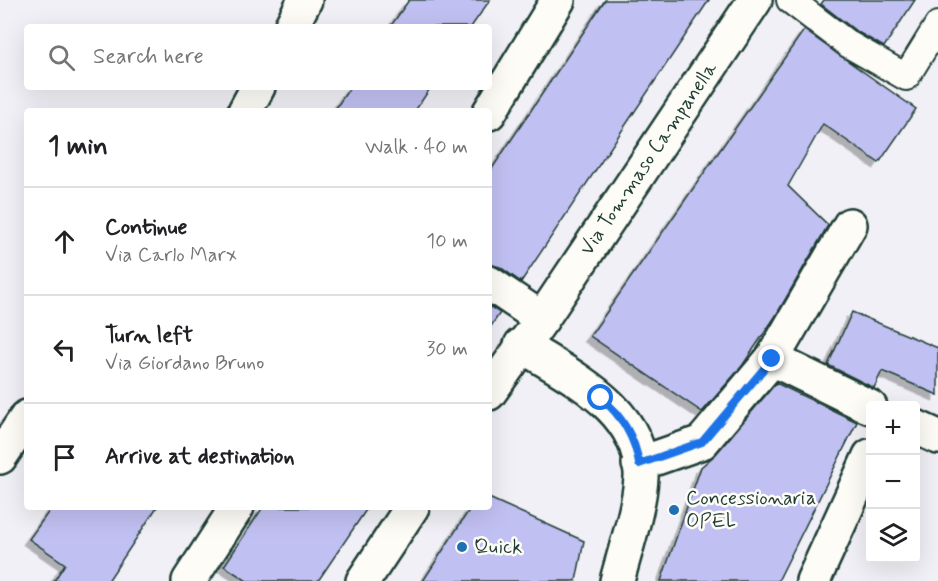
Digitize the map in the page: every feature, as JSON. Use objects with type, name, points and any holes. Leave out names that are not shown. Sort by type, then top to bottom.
[{"type":"street","points":[[293,24],[305,0]]},
{"type":"street","name":"Via Tommaso Campanella","points":[[492,388],[521,345],[542,319],[755,0]]},
{"type":"street","points":[[492,108],[550,3]]},
{"type":"street","points":[[247,108],[256,90]]},
{"type":"street","points":[[639,464],[702,442],[772,359],[850,225]]},
{"type":"street","points":[[492,286],[542,319]]},
{"type":"street","points":[[521,345],[589,388],[615,411],[629,431],[641,478],[617,581]]},
{"type":"street","points":[[772,359],[866,405]]},
{"type":"street","points":[[0,457],[24,421]]},
{"type":"street","points":[[920,429],[938,437]]},
{"type":"street","points":[[813,581],[866,465]]},
{"type":"street","points":[[202,576],[235,510]]},
{"type":"street","points":[[363,581],[410,510]]},
{"type":"lane","points":[[790,0],[848,44],[906,77],[938,26]]},
{"type":"building","points":[[409,0],[490,0],[473,24],[392,24]]},
{"type":"building","points":[[605,0],[709,0],[521,282],[500,267],[492,265],[492,169]]},
{"type":"building","points":[[824,0],[915,0],[884,47],[856,31],[821,4]]},
{"type":"building","points":[[804,30],[916,109],[879,163],[823,124],[788,186],[828,225],[775,317],[742,366],[702,412],[590,336]]},
{"type":"building","points":[[348,90],[429,90],[417,108],[336,108]]},
{"type":"building","points":[[492,308],[500,313],[492,325]]},
{"type":"building","points":[[852,312],[938,348],[938,395],[882,371],[874,388],[828,365]]},
{"type":"building","points":[[776,383],[857,422],[778,581],[661,581],[701,467],[716,454]]},
{"type":"building","points":[[492,499],[584,541],[576,581],[423,581],[469,510],[492,510]]},
{"type":"building","points":[[50,510],[155,510],[108,581],[54,581],[65,564],[29,539]]},
{"type":"building","points":[[261,510],[366,510],[318,581],[247,581],[224,566]]},
{"type":"place","name":"Concessionaria OPEL","points":[[674,510]]},
{"type":"place","name":"Quick","points":[[462,547]]},
{"type":"route","points":[[601,398],[615,411],[629,431],[638,453],[639,464],[702,442],[772,359]]}]
